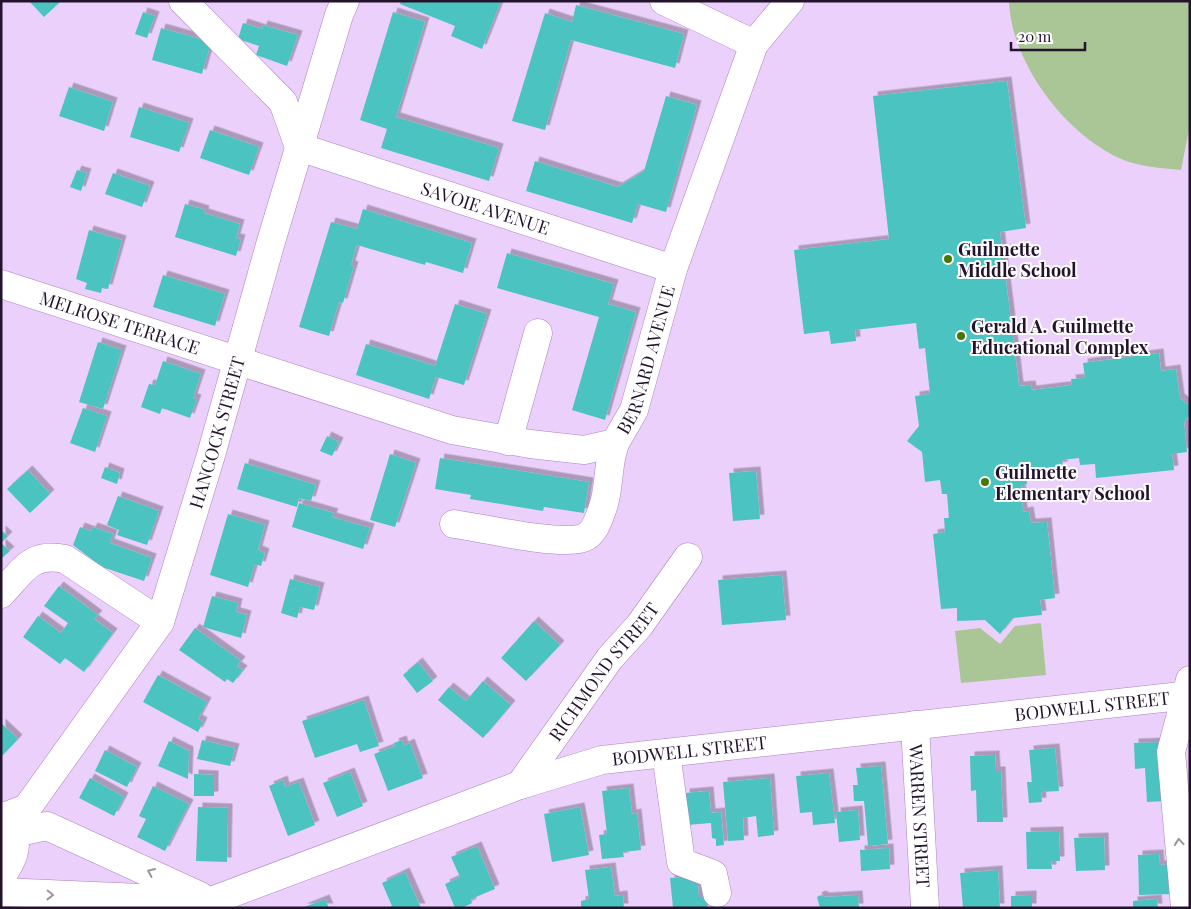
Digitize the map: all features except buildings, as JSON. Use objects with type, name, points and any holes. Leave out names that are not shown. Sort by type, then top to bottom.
[{"type":"street","points":[[183,1],[283,102],[299,147]]},
{"type":"street","name":"HANCOCK STREET","points":[[7,820],[28,808],[160,622],[238,361],[299,147],[339,15],[345,1]]},
{"type":"street","points":[[664,1],[754,44]]},
{"type":"street","name":"BERNARD AVENUE","points":[[238,361],[452,430],[584,450],[615,444],[634,410],[673,269],[754,44],[790,1]]},
{"type":"street","name":"SAVOIE AVENUE","points":[[299,147],[673,269]]},
{"type":"street","name":"MELROSE TERRACE","points":[[1,284],[238,361]]},
{"type":"street","points":[[508,440],[538,332]]},
{"type":"street","points":[[454,524],[563,541],[584,538],[595,528],[604,505],[609,458],[615,444]]},
{"type":"street","points":[[1,594],[34,560],[49,556],[65,559],[160,622]]},
{"type":"street","name":"RICHMOND STREET","points":[[520,785],[610,658],[639,626],[688,557]]},
{"type":"street","points":[[1185,908],[1171,752],[1188,690]]},
{"type":"street","name":"BODWELL STREET","points":[[1,892],[212,904],[520,785],[602,760],[915,726],[1188,690]]},
{"type":"street","name":"WARREN STREET","points":[[915,726],[925,908]]},
{"type":"street","points":[[666,753],[681,862],[713,874],[717,893]]},
{"type":"street","points":[[1,877],[12,861],[15,846],[7,820],[47,826],[212,904]]},
{"type":"green space","points":[[1009,1],[1190,1],[1190,125],[1181,170],[1158,168],[1121,159],[1100,148],[1062,115],[1045,94],[1031,72],[1012,25]]},
{"type":"green space","points":[[1041,623],[1046,675],[961,683],[955,631],[980,628],[1000,644],[1015,626]]},
{"type":"place","name":"Guilmette Middle School","points":[[948,259]]},
{"type":"place","name":"Gerald A. Guilmette Educational Complex","points":[[961,336]]},
{"type":"place","name":"Guilmette Elementary School","points":[[985,482]]}]
